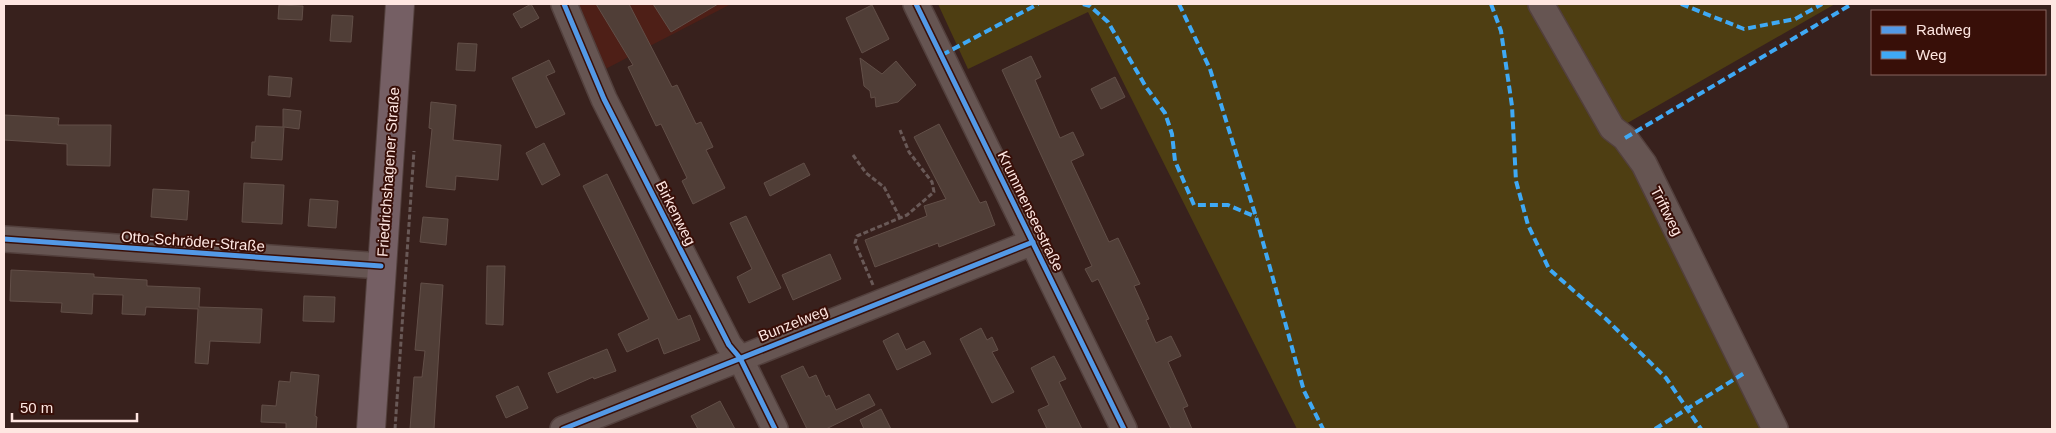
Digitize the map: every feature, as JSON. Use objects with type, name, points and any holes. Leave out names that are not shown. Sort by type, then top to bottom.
[{"type":"main road","name":"Friedrichshagener Straße","points":[[371,429],[400,4]]},
{"type":"street","name":"Birkenweg","points":[[564,4],[604,99],[729,345],[740,358],[775,429]]},
{"type":"street","name":"Krummenseestraße","points":[[916,4],[1124,429]]},
{"type":"street","name":"Triftweg","points":[[1542,4],[1612,128],[1625,138],[1644,164],[1775,429]]},
{"type":"street","name":"Otto-Schröder-Straße","points":[[4,239],[381,266]]},
{"type":"street","name":"Bunzelweg","points":[[563,429],[1032,242]]},
{"type":"path","points":[[880,302],[855,243],[857,236],[907,216],[934,192],[932,182],[909,152],[900,130]]},
{"type":"path","points":[[395,429],[414,149]]},
{"type":"path","points":[[853,155],[866,173],[884,187],[900,218]]},
{"type":"shaded area","points":[[554,4],[731,4],[590,77]]},
{"type":"shaded area","points":[[938,4],[1835,4],[1624,125],[1788,429],[1297,429],[1088,12],[968,69]]},
{"type":"building","points":[[531,4],[539,18],[521,28],[513,14]]},
{"type":"building","points":[[596,4],[629,4],[672,87],[677,85],[696,124],[701,122],[713,147],[706,150],[725,188],[693,204],[682,181],[687,178],[661,124],[656,126],[628,67],[633,65]]},
{"type":"building","points":[[653,4],[718,4],[671,32]]},
{"type":"building","points":[[279,5],[303,6],[302,20],[278,19]]},
{"type":"building","points":[[872,5],[889,39],[862,53],[846,18]]},
{"type":"building","points":[[332,15],[353,16],[351,42],[330,41]]},
{"type":"building","points":[[458,43],[477,44],[475,71],[456,70]]},
{"type":"building","points":[[1031,56],[1041,77],[1035,80],[1060,138],[1073,132],[1084,155],[1071,161],[1109,242],[1118,238],[1140,284],[1134,286],[1149,319],[1146,320],[1156,343],[1171,336],[1181,356],[1168,362],[1188,406],[1183,408],[1192,429],[1171,429],[1098,279],[1092,282],[1085,269],[1092,266],[1002,70]]},
{"type":"building","points":[[860,58],[882,74],[896,61],[916,85],[898,102],[876,107],[875,97],[871,98],[870,91],[864,86]]},
{"type":"building","points":[[549,60],[555,72],[546,76],[565,114],[536,128],[512,78]]},
{"type":"building","points":[[269,76],[292,78],[290,97],[268,95]]},
{"type":"building","points":[[1115,77],[1125,97],[1101,109],[1091,89]]},
{"type":"building","points":[[431,102],[456,105],[453,140],[501,145],[498,180],[456,176],[455,190],[426,187],[432,129],[429,128]]},
{"type":"building","points":[[283,109],[301,111],[299,129],[284,127],[282,160],[251,158],[256,126],[283,127]]},
{"type":"building","points":[[4,115],[59,118],[58,125],[111,125],[110,166],[67,165],[67,144],[4,140]]},
{"type":"building","points":[[939,124],[980,203],[986,201],[995,225],[939,247],[938,243],[875,267],[865,240],[927,216],[924,206],[946,199],[914,137]]},
{"type":"building","points":[[544,143],[560,175],[542,185],[526,153]]},
{"type":"building","points":[[804,163],[810,175],[770,196],[764,183]]},
{"type":"building","points":[[607,174],[678,320],[690,315],[700,340],[664,354],[658,338],[627,352],[618,334],[649,319],[583,186]]},
{"type":"building","points":[[244,183],[284,185],[282,224],[242,222]]},
{"type":"building","points":[[153,189],[189,191],[187,220],[151,217]]},
{"type":"building","points":[[310,199],[338,201],[336,228],[308,226]]},
{"type":"building","points":[[746,216],[781,288],[749,303],[737,277],[752,269],[730,223]]},
{"type":"building","points":[[423,217],[448,219],[446,245],[420,242]]},
{"type":"building","points":[[830,254],[841,279],[793,300],[782,275]]},
{"type":"building","points":[[487,266],[505,266],[503,325],[486,324]]},
{"type":"building","points":[[11,270],[94,274],[94,277],[147,280],[147,286],[200,288],[199,307],[262,309],[260,343],[210,341],[208,364],[195,363],[198,309],[146,307],[145,315],[122,314],[123,295],[93,294],[92,314],[61,312],[62,303],[10,301]]},
{"type":"building","points":[[421,283],[443,285],[434,429],[410,429],[414,377],[422,377],[425,351],[415,350]]},
{"type":"building","points":[[304,296],[335,297],[334,322],[303,321]]},
{"type":"building","points":[[981,328],[987,340],[992,337],[998,350],[992,352],[1014,392],[992,403],[960,339]]},
{"type":"building","points":[[898,333],[906,350],[924,341],[931,354],[897,370],[883,341]]},
{"type":"building","points":[[607,349],[616,371],[594,379],[593,377],[557,393],[548,373]]},
{"type":"building","points":[[1054,356],[1066,379],[1059,382],[1082,429],[1047,429],[1038,410],[1049,405],[1031,368]]},
{"type":"building","points":[[803,366],[809,378],[816,375],[826,397],[829,395],[836,410],[869,394],[875,405],[826,429],[807,429],[781,376]]},
{"type":"building","points":[[291,372],[319,375],[315,416],[317,417],[316,429],[286,429],[286,423],[261,422],[262,405],[276,406],[279,381],[290,382]]},
{"type":"building","points":[[518,386],[528,408],[506,418],[496,396]]},
{"type":"building","points":[[720,401],[735,429],[698,429],[691,416]]},
{"type":"building","points":[[881,409],[891,429],[864,429],[860,420]]},
{"type":"marked path","points":[[942,55],[1038,4]]},
{"type":"marked path","points":[[1083,4],[1090,6],[1108,22],[1146,87],[1165,113],[1172,134],[1175,161],[1194,205],[1228,205],[1256,217]]},
{"type":"marked path","points":[[1179,4],[1210,69],[1256,217],[1304,391],[1323,429]]},
{"type":"marked path","points":[[1491,4],[1501,31],[1512,106],[1516,181],[1528,225],[1549,269],[1606,319],[1666,378],[1701,429]]},
{"type":"marked path","points":[[1681,4],[1744,29],[1795,19],[1822,4]]},
{"type":"marked path","points":[[1625,138],[1852,4]]},
{"type":"marked path","points":[[1655,429],[1746,372]]},
{"type":"cycle path","points":[[564,4],[604,99],[729,345],[740,358],[775,429]]},
{"type":"cycle path","points":[[916,4],[1124,429]]},
{"type":"cycle path","points":[[4,239],[381,266]]},
{"type":"cycle path","points":[[563,429],[1033,242]]}]
